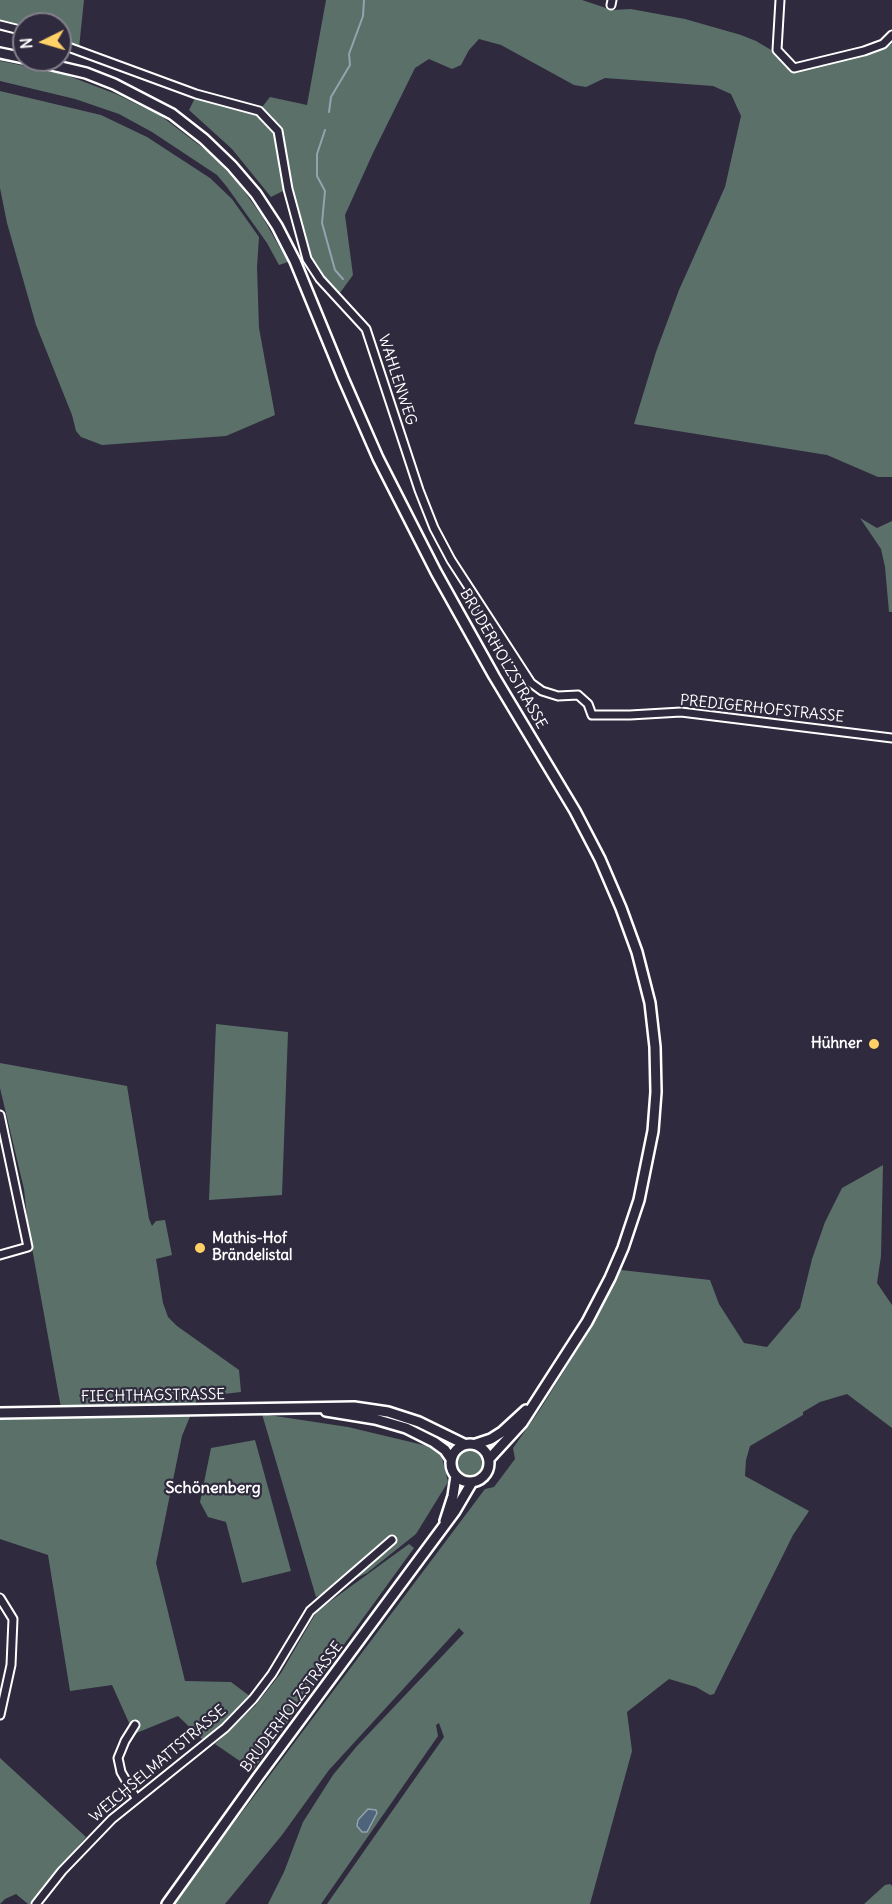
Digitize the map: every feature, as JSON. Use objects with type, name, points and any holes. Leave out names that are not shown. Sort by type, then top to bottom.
[{"type":"main road","name":"BRUDERHOLZSTRASSE","points":[[72,70],[95,76],[172,114],[204,139],[232,166],[256,194],[277,226],[295,261],[374,448],[436,572],[575,811],[600,860],[637,952],[650,1003],[655,1047],[656,1092],[648,1159],[631,1227],[610,1278],[587,1322],[522,1424],[489,1459],[487,1473],[472,1482],[442,1529],[167,1904]]},
{"type":"main road","name":"BRUDERHOLZSTRASSE","points":[[464,1444],[476,1444],[491,1439],[502,1432],[539,1398]]},
{"type":"main road","name":"FIECHTHAGSTRASSE","points":[[0,1413],[354,1407],[388,1412],[419,1422],[464,1444]]},
{"type":"main road","name":"FIECHTHAGSTRASSE","points":[[306,1408],[375,1419],[406,1428],[434,1442],[452,1459]]},
{"type":"main road","points":[[452,1459],[455,1451],[464,1444]]},
{"type":"main road","points":[[476,1444],[486,1451],[489,1459]]},
{"type":"main road","name":"BRUDERHOLZSTRASSE","points":[[442,1529],[453,1496],[456,1476],[452,1468],[452,1459]]},
{"type":"main road","points":[[456,1476],[464,1481],[472,1482]]},
{"type":"street","points":[[780,0],[777,50],[794,68],[864,51],[884,44],[892,35]]},
{"type":"street","name":"WAHLENWEG","points":[[72,48],[196,94],[259,111],[278,131],[288,189],[308,259],[320,279],[366,329],[419,490],[441,542],[531,683],[542,691],[558,696],[578,695],[588,704],[592,715]]},
{"type":"street","name":"PREDIGERHOFSTRASSE","points":[[592,715],[681,711],[892,738]]},
{"type":"street","points":[[0,1115],[28,1248],[0,1255]]},
{"type":"street","name":"WEICHSELMATTSTRASSE","points":[[36,1904],[62,1871],[94,1837],[136,1798],[225,1728],[253,1699],[272,1674],[310,1611],[392,1540]]},
{"type":"street","points":[[0,1598],[13,1619],[12,1665],[0,1715]]},
{"type":"street","points":[[135,1725],[118,1758],[121,1772],[136,1798]]},
{"type":"green space","points":[[0,0],[84,0],[79,48],[72,46],[72,12],[12,12],[12,28],[0,25]]},
{"type":"green space","points":[[326,0],[582,0],[612,10],[631,9],[685,19],[741,35],[778,54],[794,72],[874,53],[892,44],[892,477],[878,477],[827,455],[634,424],[656,352],[679,290],[725,187],[741,116],[731,94],[713,86],[605,78],[586,87],[574,85],[501,45],[479,39],[469,50],[461,65],[452,69],[429,59],[415,68],[345,215],[353,275],[337,297],[307,259],[287,189],[271,197],[232,149],[189,110],[196,96],[259,111],[270,97],[307,105]]},
{"type":"green space","points":[[0,61],[12,63],[12,72],[61,73],[116,94],[161,116],[211,154],[239,184],[262,216],[288,262],[279,265],[267,243],[217,175],[152,132],[119,114],[75,99],[0,81]]},
{"type":"green space","points":[[0,91],[101,115],[147,137],[210,178],[232,199],[259,237],[257,267],[259,328],[275,415],[226,436],[102,445],[81,437],[76,431],[72,415],[36,325],[7,223],[0,188]]},
{"type":"green space","points":[[860,518],[877,528],[892,521],[892,612],[889,612],[881,549]]},
{"type":"green space","points":[[216,1024],[288,1032],[282,1195],[209,1200]]},
{"type":"green space","points":[[0,1063],[127,1086],[149,1219],[152,1226],[156,1221],[165,1220],[172,1255],[156,1259],[163,1303],[168,1317],[177,1326],[239,1370],[241,1392],[198,1397],[182,1436],[156,1563],[185,1681],[231,1682],[251,1697],[226,1724],[203,1740],[178,1716],[134,1734],[112,1685],[70,1691],[48,1555],[0,1539],[0,1416],[63,1419],[28,1226],[24,1189],[0,1088]]},
{"type":"green space","points":[[883,1165],[881,1256],[877,1283],[892,1305],[892,1428],[847,1394],[820,1402],[803,1412],[803,1415],[750,1446],[745,1476],[809,1511],[793,1535],[714,1694],[710,1695],[696,1687],[669,1679],[627,1712],[632,1751],[590,1904],[327,1904],[444,1737],[439,1723],[436,1725],[438,1736],[321,1904],[268,1904],[284,1872],[303,1822],[333,1775],[357,1746],[464,1633],[459,1628],[329,1770],[282,1835],[225,1904],[173,1904],[485,1489],[494,1487],[515,1459],[513,1448],[591,1328],[621,1270],[710,1280],[719,1304],[744,1343],[767,1347],[800,1308],[812,1259],[825,1222],[842,1188]]},
{"type":"green space","points":[[262,1414],[348,1427],[440,1449],[448,1482],[416,1534],[367,1573],[316,1597]]},
{"type":"green space","points":[[255,1440],[291,1571],[242,1583],[226,1522],[208,1517],[200,1502],[211,1448]]},
{"type":"green space","points":[[470,1448],[480,1452],[484,1462],[480,1472],[470,1476],[460,1472],[456,1462],[460,1452]]},
{"type":"green space","points":[[409,1544],[414,1548],[253,1770],[215,1744],[255,1706],[281,1673],[317,1611]]},
{"type":"green space","points":[[0,1758],[86,1837],[32,1904],[28,1904],[16,1894],[0,1904]]},
{"type":"green space","points":[[890,1884],[892,1904],[864,1904],[885,1885]]},
{"type":"water","points":[[368,1809],[376,1810],[377,1813],[367,1832],[362,1832],[357,1826],[358,1820]]},
{"type":"waterway","points":[[329,112],[331,97],[350,65],[349,54],[363,16],[364,0]]},
{"type":"waterway","points":[[325,130],[317,154],[317,176],[325,191],[322,223],[335,270],[343,279]]},
{"type":"place","name":"Hühner","points":[[874,1044]]},
{"type":"place","name":"Mathis-Hof Brändelistal","points":[[200,1248]]},
{"type":"district","name":"Schönenberg","points":[[213,1488]]}]
